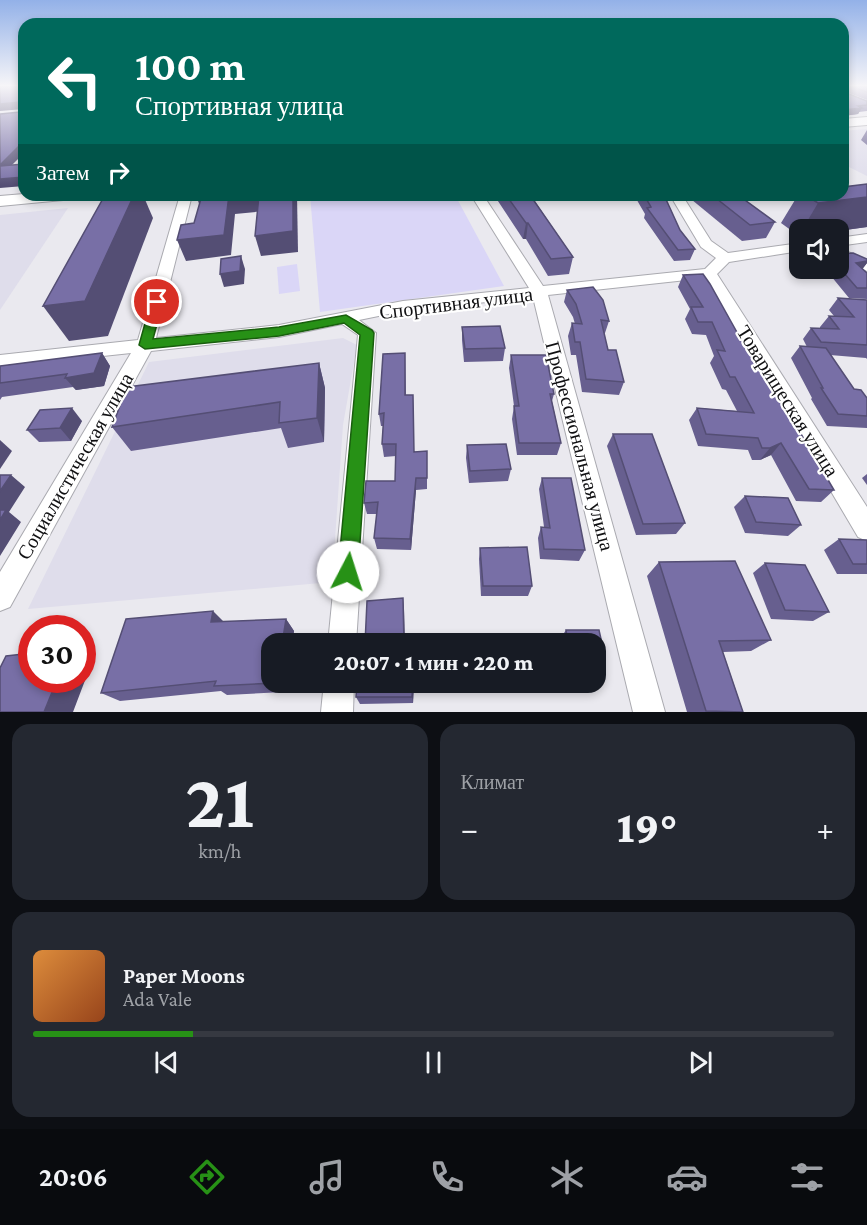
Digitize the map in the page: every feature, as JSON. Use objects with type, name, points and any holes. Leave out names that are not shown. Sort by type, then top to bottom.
[{"type":"main road","points":[[849,122],[867,121]]},
{"type":"main road","points":[[0,201],[18,199]]},
{"type":"street","name":"Социалистическая улица","points":[[0,597],[145,345],[184,201]]},
{"type":"street","name":"Профессиональная улица","points":[[481,201],[540,293],[649,712]]},
{"type":"street","points":[[680,201],[706,244],[725,258]]},
{"type":"street","points":[[849,240],[867,238]]},
{"type":"street","points":[[709,273],[725,258],[789,249]]},
{"type":"street","points":[[849,257],[867,267]]},
{"type":"street","name":"Спортивная улица","points":[[0,361],[279,331],[404,306],[709,273]]},
{"type":"street","name":"Товарищеская улица","points":[[709,273],[867,529]]},
{"type":"street","points":[[343,633],[367,333],[346,319]]},
{"type":"street","points":[[337,712],[338,693]]},
{"type":"shaded area","points":[[867,129],[867,176],[849,167],[849,130]]},
{"type":"shaded area","points":[[311,201],[458,201],[504,286],[320,312]]},
{"type":"shaded area","points":[[68,208],[0,310],[0,215]]},
{"type":"shaded area","points":[[297,264],[300,291],[279,294],[277,267]]},
{"type":"shaded area","points":[[343,338],[357,345],[343,425],[332,582],[28,609],[149,362]]},
{"type":"building","points":[[0,119],[18,119],[18,147],[0,165]]},
{"type":"building","points":[[18,164],[18,178],[0,179],[0,166]]},
{"type":"building","points":[[867,184],[867,197],[849,199],[849,186]]},
{"type":"building","points":[[102,201],[131,201],[85,301],[43,306]]},
{"type":"building","points":[[200,201],[228,201],[224,235],[177,240],[181,225],[194,223]]},
{"type":"building","points":[[258,201],[293,201],[293,231],[255,236]]},
{"type":"building","points":[[510,201],[534,201],[573,257],[551,259]]},
{"type":"building","points":[[648,201],[667,201],[680,230],[695,249],[678,250],[647,208],[651,207]]},
{"type":"building","points":[[720,201],[746,201],[775,222],[750,225]]},
{"type":"building","points":[[849,253],[867,259],[867,261],[856,263],[867,273],[867,288],[857,288],[849,279]]},
{"type":"building","points":[[241,256],[240,271],[220,274],[221,259]]},
{"type":"building","points":[[703,274],[758,366],[761,366],[834,490],[809,489],[781,443],[770,448],[762,448],[758,438],[706,434],[697,408],[754,413],[735,377],[730,377],[717,350],[725,351],[712,322],[698,322],[691,307],[703,307],[683,275]]},
{"type":"building","points":[[593,287],[603,300],[609,321],[601,320],[608,350],[616,350],[624,382],[586,379],[580,342],[575,342],[572,323],[582,324],[576,304],[567,290]]},
{"type":"building","points":[[838,298],[867,300],[867,345],[821,342],[811,328],[839,329],[829,316],[854,317]]},
{"type":"building","points":[[500,326],[505,348],[465,349],[462,327]]},
{"type":"building","points":[[800,346],[826,348],[854,389],[861,390],[867,398],[867,416],[838,414],[821,388],[823,388]]},
{"type":"building","points":[[102,353],[94,373],[65,378],[67,374],[0,383],[0,366]]},
{"type":"building","points":[[405,353],[405,395],[413,395],[414,452],[427,451],[427,478],[416,478],[410,539],[374,538],[378,502],[364,503],[366,481],[395,481],[396,444],[382,444],[384,413],[379,414],[383,354]]},
{"type":"building","points":[[511,355],[546,355],[554,394],[550,394],[561,443],[519,443],[514,406],[519,406]]},
{"type":"building","points":[[319,363],[317,418],[279,423],[280,402],[112,427],[127,387]]},
{"type":"building","points":[[72,408],[60,428],[27,430],[40,410]]},
{"type":"building","points":[[613,434],[652,434],[685,523],[643,524]]},
{"type":"building","points":[[506,444],[511,469],[470,471],[467,445]]},
{"type":"building","points":[[0,475],[11,475],[0,491]]},
{"type":"building","points":[[542,478],[571,478],[585,550],[544,549],[541,527],[550,528]]},
{"type":"building","points":[[745,496],[788,498],[801,525],[756,522]]},
{"type":"building","points":[[0,510],[6,510],[0,520]]},
{"type":"building","points":[[839,539],[867,540],[867,564],[853,564]]},
{"type":"building","points":[[527,547],[532,586],[483,586],[480,548]]},
{"type":"building","points":[[735,561],[771,640],[719,641],[743,712],[706,711],[659,562]]},
{"type":"building","points":[[765,563],[805,565],[829,612],[785,610]]},
{"type":"building","points":[[403,598],[404,633],[366,633],[367,601]]},
{"type":"building","points":[[213,611],[211,622],[286,619],[284,633],[261,633],[261,684],[214,686],[216,681],[101,693],[126,619]]},
{"type":"building","points":[[566,630],[599,630],[600,633],[566,633]]},
{"type":"building","points":[[18,655],[18,693],[52,693],[44,712],[0,712],[0,668],[6,656]]},
{"type":"building","points":[[356,693],[412,693],[412,697],[356,697]]},
{"type":"route","points":[[157,302],[145,345],[279,331],[346,319],[367,333],[348,572]]}]
